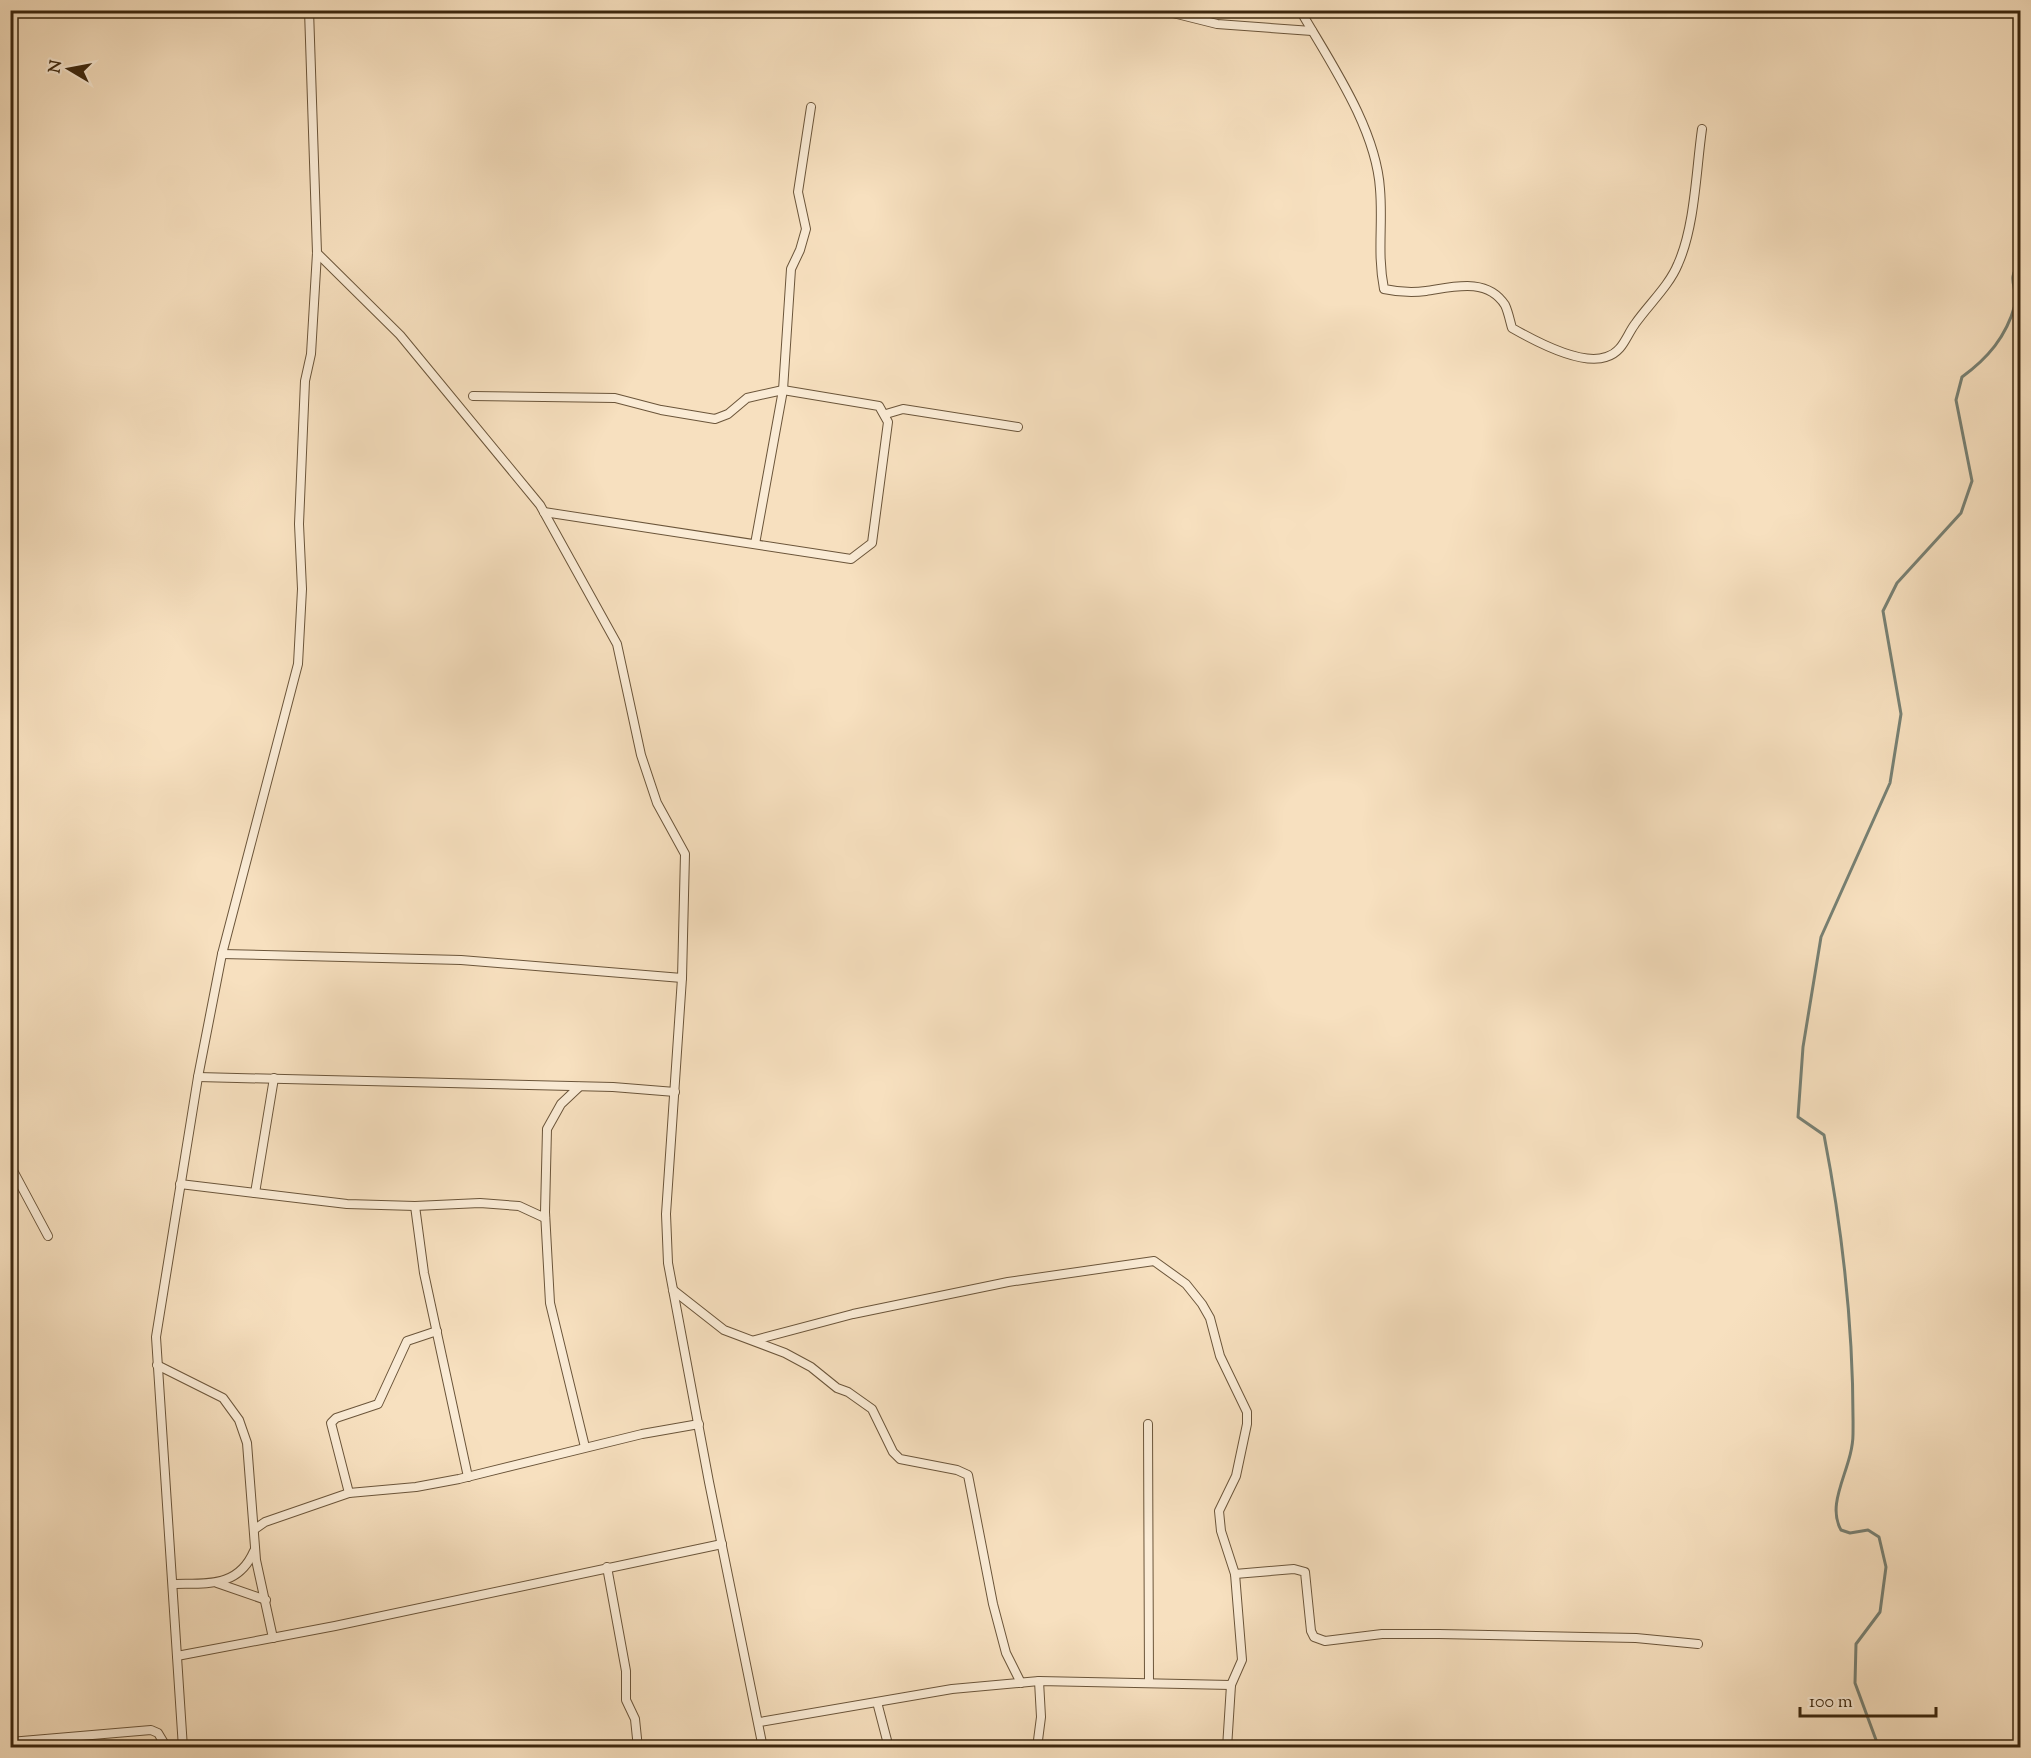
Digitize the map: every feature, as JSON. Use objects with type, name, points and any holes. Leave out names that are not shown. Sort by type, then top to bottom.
[{"type":"street","points":[[183,1748],[168,1497],[156,1365],[160,1300],[198,1077],[222,954],[298,664],[302,589],[299,524],[305,381],[311,354],[317,254],[309,10]]},
{"type":"street","points":[[1161,10],[1217,24],[1312,31]]},
{"type":"street","points":[[1300,10],[1338,74],[1371,145],[1380,188],[1379,262],[1384,289],[1401,292],[1426,291],[1458,284],[1487,289],[1504,304],[1512,328],[1538,342],[1571,355],[1605,358],[1622,347],[1634,325],[1677,266],[1686,244],[1702,129]]},
{"type":"street","points":[[755,544],[783,390],[791,269],[806,229],[798,192],[811,107]]},
{"type":"street","points":[[317,254],[400,335],[544,512],[617,644],[641,755],[657,803],[686,854],[682,978],[666,1214],[668,1263],[722,1544],[760,1722],[763,1748]]},
{"type":"street","points":[[473,396],[615,398],[715,419],[728,414],[747,398],[783,390],[879,406],[886,414],[888,422],[872,543],[851,559],[714,540],[544,512]]},
{"type":"street","points":[[886,414],[903,409],[1018,427]]},
{"type":"street","points":[[222,954],[461,960],[682,978]]},
{"type":"street","points":[[198,1077],[579,1087],[675,1092]]},
{"type":"street","points":[[255,1193],[274,1078]]},
{"type":"street","points":[[579,1087],[561,1104],[547,1129],[545,1218],[550,1303],[585,1447]]},
{"type":"street","points":[[10,1165],[48,1236]]},
{"type":"street","points":[[180,1184],[346,1204],[416,1206],[480,1203],[519,1206],[545,1218]]},
{"type":"street","points":[[416,1206],[424,1273],[468,1477]]},
{"type":"street","points":[[755,1340],[853,1314],[1008,1282],[1154,1261],[1186,1284],[1202,1304],[1209,1318],[1220,1356],[1247,1412],[1247,1424],[1236,1476],[1219,1511],[1221,1531],[1235,1574],[1242,1660],[1231,1685],[1227,1748]]},
{"type":"street","points":[[673,1290],[724,1330],[755,1340],[811,1367],[837,1388],[848,1392],[872,1409],[893,1452],[900,1459],[957,1470],[968,1475],[993,1604],[1006,1653],[1021,1683]]},
{"type":"street","points":[[349,1493],[331,1423],[336,1418],[378,1404],[407,1341],[436,1331]]},
{"type":"street","points":[[156,1365],[223,1398],[234,1412],[247,1443],[255,1550],[273,1638]]},
{"type":"street","points":[[255,1528],[275,1518],[349,1493],[416,1487],[468,1477],[585,1447],[699,1424]]},
{"type":"street","points":[[1148,1424],[1149,1682]]},
{"type":"street","points":[[177,1656],[722,1544]]},
{"type":"street","points":[[217,1583],[244,1570],[255,1550]]},
{"type":"street","points":[[607,1567],[626,1671],[626,1700],[635,1719],[638,1748]]},
{"type":"street","points":[[1235,1574],[1294,1569],[1305,1572],[1311,1631],[1314,1636],[1325,1641],[1382,1634],[1439,1634],[1636,1638],[1698,1644]]},
{"type":"street","points":[[173,1584],[217,1583],[267,1600]]},
{"type":"street","points":[[760,1722],[952,1689],[1039,1681],[1231,1685]]},
{"type":"street","points":[[1037,1748],[1041,1717],[1039,1681]]},
{"type":"street","points":[[877,1702],[889,1748]]},
{"type":"street","points":[[10,1742],[151,1730],[158,1733],[167,1748]]},
{"type":"waterway","points":[[2019,10],[2020,25]]},
{"type":"waterway","points":[[2020,114],[2020,146]]},
{"type":"waterway","points":[[1879,1748],[1855,1683],[1856,1644],[1880,1612],[1886,1567],[1879,1537],[1868,1530],[1850,1533],[1841,1530],[1837,1519],[1838,1496],[1852,1447],[1852,1359],[1842,1247],[1824,1135],[1798,1117],[1803,1047],[1821,937],[1890,783],[1901,714],[1883,611],[1897,583],[1961,513],[1972,481],[1956,400],[1962,377],[1988,354],[2007,327],[2016,300],[2013,274],[2020,265]]}]
